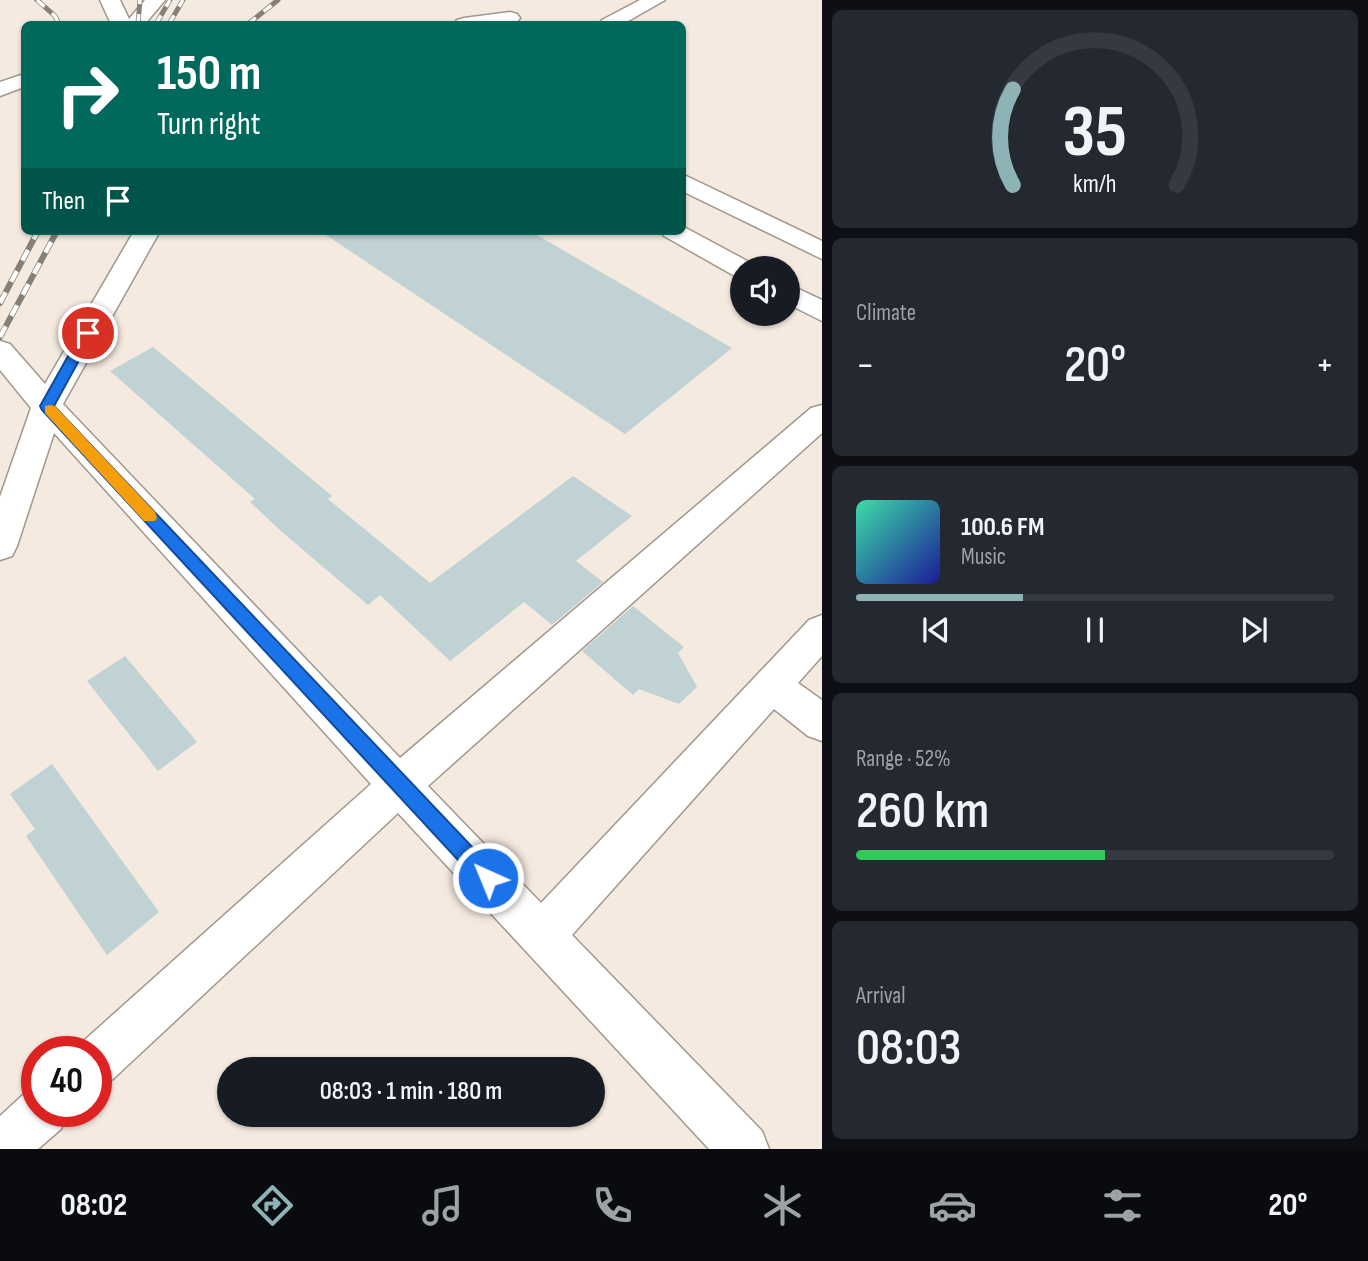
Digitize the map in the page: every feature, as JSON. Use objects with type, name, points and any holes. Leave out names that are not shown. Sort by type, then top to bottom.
[{"type":"street","points":[[110,0],[134,21]]},
{"type":"street","points":[[140,21],[155,0]]},
{"type":"street","points":[[508,21],[521,0]]},
{"type":"street","points":[[614,21],[655,0]]},
{"type":"street","points":[[0,89],[21,81]]},
{"type":"street","points":[[686,183],[822,251]]},
{"type":"street","points":[[0,546],[47,406],[145,235]]},
{"type":"street","points":[[680,235],[730,262]]},
{"type":"street","points":[[800,300],[822,312]]},
{"type":"street","points":[[0,351],[47,406],[399,785],[744,1149]]},
{"type":"street","points":[[112,1047],[399,785],[815,431]]},
{"type":"street","points":[[542,934],[822,631]]},
{"type":"street","points":[[772,685],[822,723]]},
{"type":"street","points":[[1,1149],[25,1127]]},
{"type":"building","points":[[326,235],[537,235],[732,348],[625,434]]},
{"type":"building","points":[[153,347],[332,496],[328,499],[430,583],[573,476],[632,516],[576,561],[603,582],[552,625],[524,602],[450,661],[380,595],[368,605],[282,532],[250,502],[255,499],[110,371]]},
{"type":"building","points":[[633,606],[684,647],[678,653],[697,687],[679,704],[639,689],[633,695],[582,651]]},
{"type":"building","points":[[125,656],[197,742],[158,771],[87,681]]},
{"type":"building","points":[[52,764],[159,912],[107,955],[26,836],[35,829],[10,794]]},
{"type":"railway","points":[[37,0],[58,21]]},
{"type":"railway","points":[[138,21],[140,0]]},
{"type":"railway","points":[[158,21],[170,0]]},
{"type":"railway","points":[[171,21],[183,0]]},
{"type":"railway","points":[[252,21],[278,0]]},
{"type":"railway","points":[[0,303],[36,235]]},
{"type":"railway","points":[[0,337],[55,235]]},
{"type":"slow traffic","points":[[50,410],[150,517]]},
{"type":"route","points":[[88,333],[47,406],[488,878]]}]
